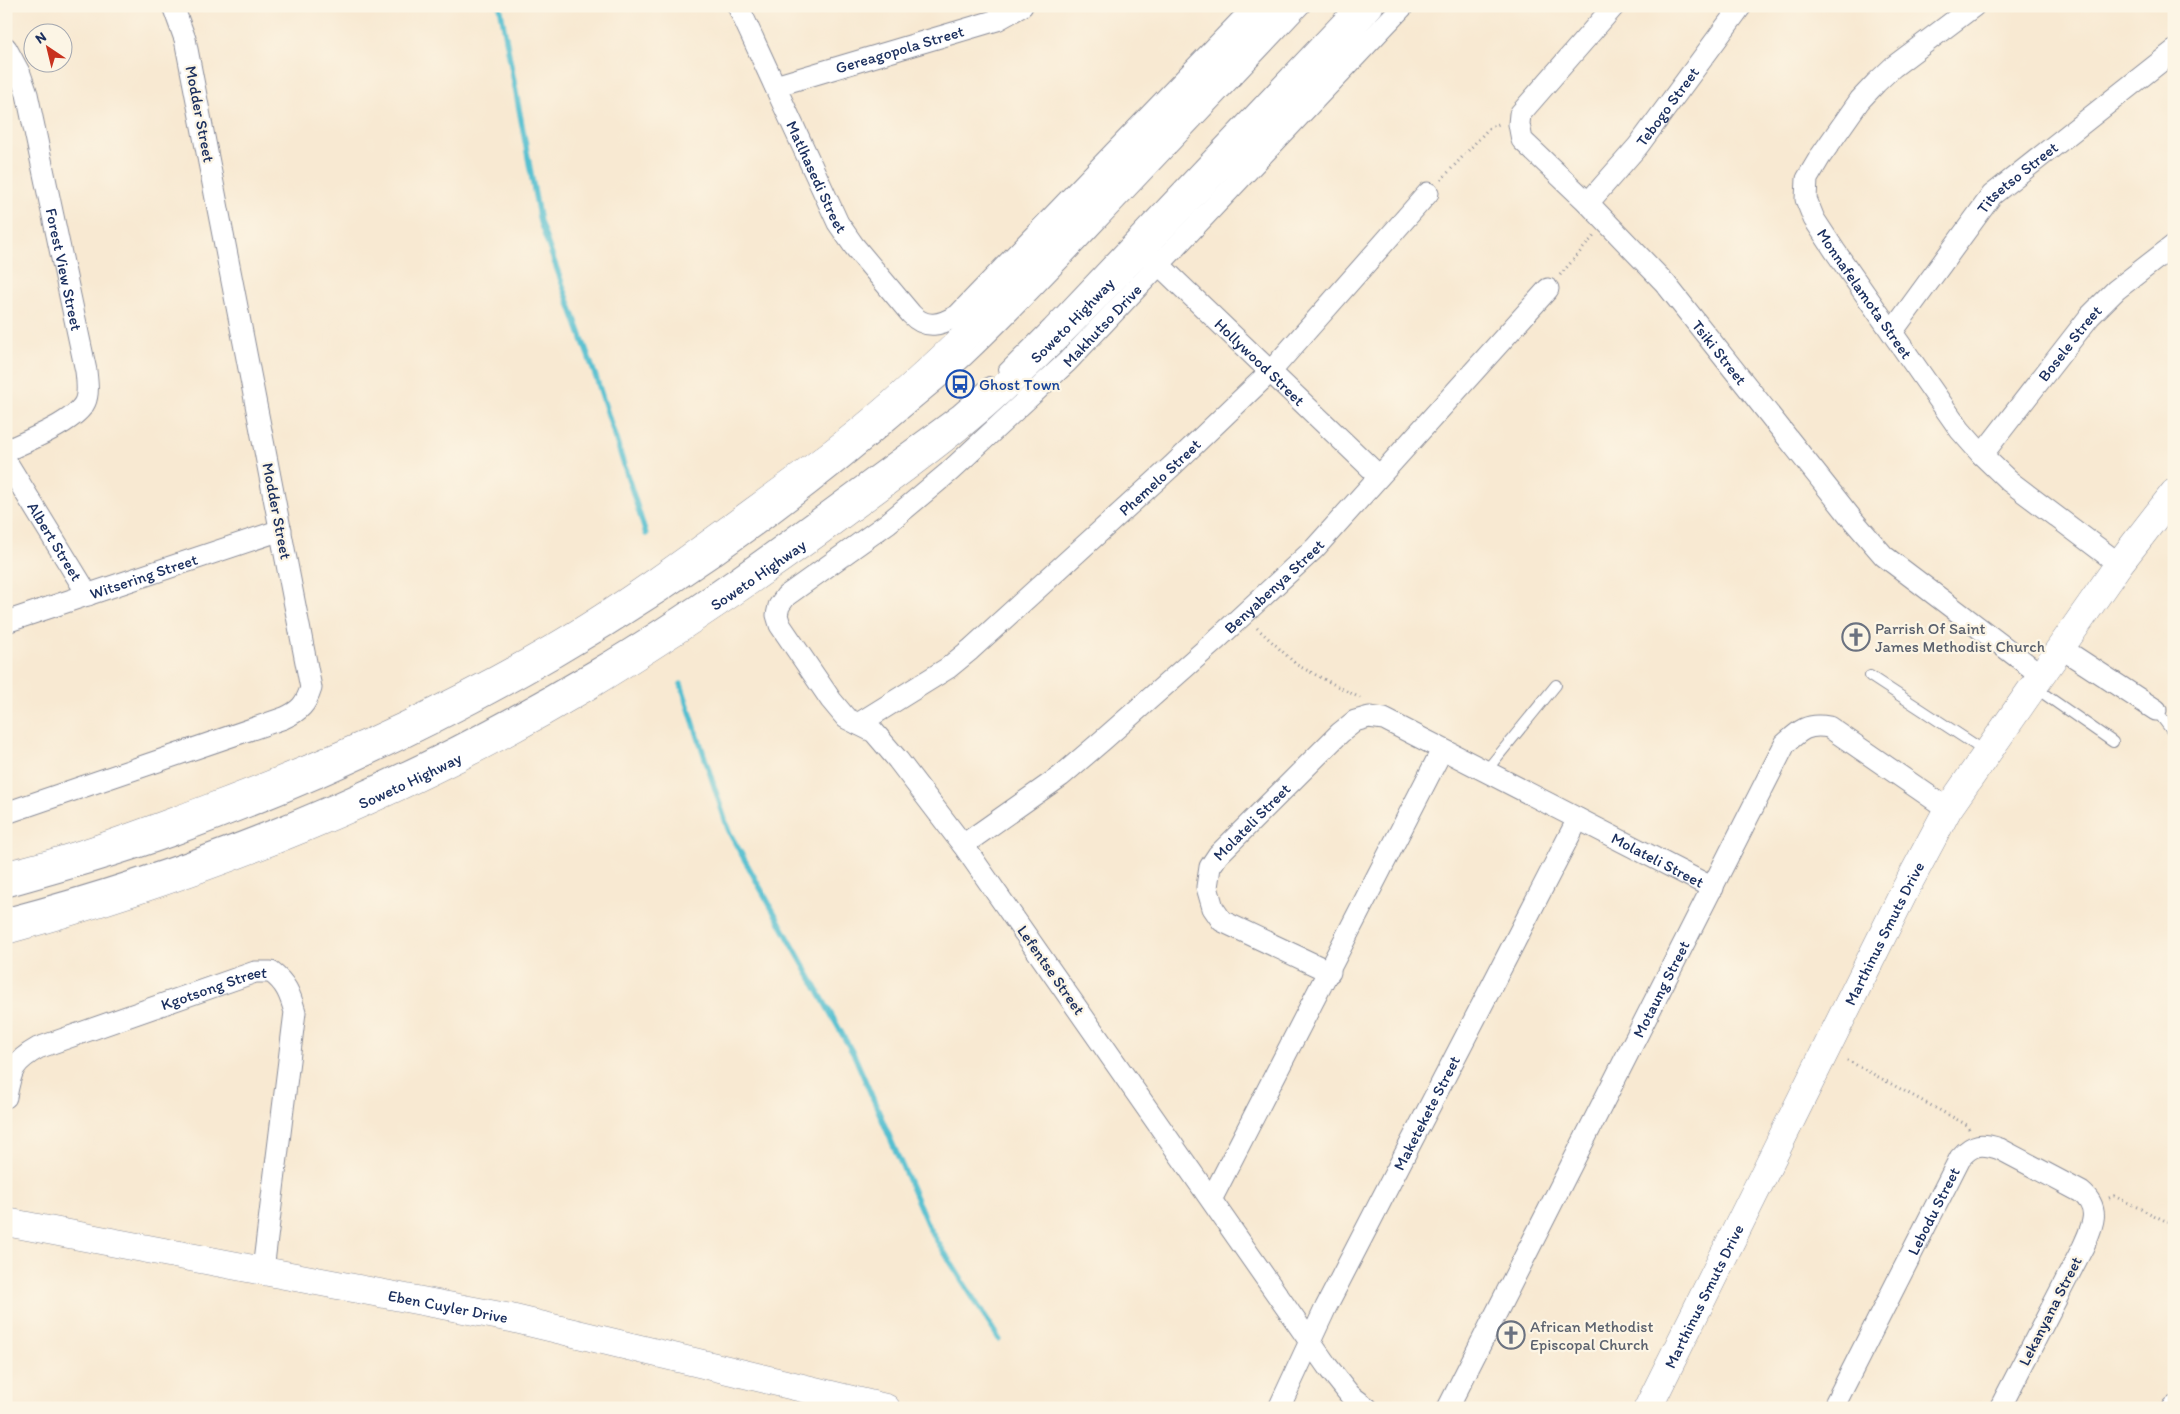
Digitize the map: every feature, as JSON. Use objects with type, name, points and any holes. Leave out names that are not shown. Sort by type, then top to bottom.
[{"type":"main road","points":[[6,875],[96,850],[253,792],[349,752],[469,693],[553,648],[689,559],[826,458],[874,419],[984,320],[1285,6]]},
{"type":"main road","name":"Soweto Highway","points":[[6,930],[90,906],[237,854],[356,806],[507,731],[584,688],[750,581],[933,448],[1150,256],[1369,6]]},
{"type":"main road","name":"Marthinus Smuts Drive","points":[[1648,1408],[1906,888],[1948,809],[2119,564],[2174,493]]},
{"type":"main road","name":"Eben Cuyler Drive","points":[[6,1222],[263,1270],[566,1330],[886,1408]]},
{"type":"street","name":"Modder Street","points":[[6,813],[284,718],[296,713],[306,703],[311,688],[185,39],[173,6]]},
{"type":"street","name":"Matlhasedi Street","points":[[738,6],[845,234],[911,314],[920,322],[928,324],[938,324],[958,315],[1254,6]]},
{"type":"street","name":"Gereagopola Street","points":[[776,86],[997,20],[1022,6]]},
{"type":"street","name":"Makhutso Drive","points":[[777,615],[781,602],[792,591],[888,523],[949,472],[1067,362],[1150,256],[1403,6]]},
{"type":"street","points":[[1519,119],[1520,114],[1614,6]]},
{"type":"street","name":"Tebogo Street","points":[[1588,203],[1638,146],[1741,6]]},
{"type":"street","name":"Monnafelamota Street","points":[[1974,6],[1893,67],[1860,100],[1807,179],[1806,199],[1814,219],[1960,430],[2009,481],[2119,564]]},
{"type":"street","name":"Forest View Street","points":[[6,48],[20,74],[27,94],[86,371],[88,389],[86,402],[79,412],[6,452]]},
{"type":"street","name":"Titsetso Street","points":[[1892,332],[1992,195],[2174,51]]},
{"type":"street","name":"Tsiki Street","points":[[1519,119],[1522,140],[1588,203],[1646,263],[1692,315],[1852,519],[1884,556],[2037,681]]},
{"type":"street","name":"Phemelo Street","points":[[858,724],[948,668],[970,650],[1172,466],[1271,371],[1428,193]]},
{"type":"street","name":"Bosele Street","points":[[1982,455],[2090,316],[2116,290],[2174,244]]},
{"type":"street","name":"Hollywood Street","points":[[1150,256],[1379,476]]},
{"type":"street","name":"Benyabenya Street","points":[[963,845],[1061,776],[1243,615],[1315,548],[1548,289]]},
{"type":"street","name":"Albert Street","points":[[6,461],[88,595]]},
{"type":"street","name":"Witsering Street","points":[[6,622],[281,530]]},
{"type":"street","name":"Lefentse Street","points":[[777,615],[785,634],[840,712],[874,732],[898,760],[963,845],[1310,1340]]},
{"type":"street","points":[[2061,648],[2156,710]]},
{"type":"street","name":"Molateli Street","points":[[1330,972],[1222,921],[1208,896],[1207,875],[1218,854],[1327,744],[1355,721],[1369,717],[1384,720],[1713,888]]},
{"type":"street","name":"Motaung Street","points":[[1448,1408],[1780,753],[1794,735],[1805,727],[1816,724],[1829,727],[1948,809]]},
{"type":"street","points":[[1212,1198],[1330,972],[1442,750]]},
{"type":"street","name":"Maketekete Street","points":[[1279,1408],[1310,1340],[1578,820]]},
{"type":"street","name":"Kgotsong Street","points":[[6,1097],[14,1066],[21,1057],[38,1048],[255,972],[271,972],[283,981],[290,993],[294,1012],[263,1270]]},
{"type":"street","points":[[1976,1144],[1986,1144],[2081,1192],[2088,1198],[2093,1208]]},
{"type":"street","name":"Lebodu Street","points":[[1833,1408],[1960,1158],[1976,1144]]},
{"type":"street","name":"Lekanyana Street","points":[[2000,1408],[2083,1247],[2094,1222],[2093,1208]]},
{"type":"street","points":[[1310,1340],[1350,1395],[1367,1408]]},
{"type":"lane","points":[[6,892],[90,868],[173,841],[340,774],[444,724],[546,670],[654,603],[795,505],[965,361],[1037,291],[1306,6]]},
{"type":"lane","name":"Soweto Highway","points":[[6,913],[176,861],[329,801],[478,731],[593,666],[693,601],[957,410],[992,380],[1055,317],[1350,6]]},
{"type":"lane","points":[[1870,676],[1987,753]]},
{"type":"lane","points":[[2037,681],[2113,742]]},
{"type":"lane","points":[[1485,772],[1556,685]]},
{"type":"lane","points":[[2156,710],[2174,734]]},
{"type":"path","points":[[1428,193],[1490,127],[1519,119]]},
{"type":"path","points":[[1548,289],[1606,222]]},
{"type":"path","points":[[1243,615],[1297,665],[1365,701],[1369,717]]},
{"type":"path","points":[[1826,1049],[1967,1125],[1976,1144]]},
{"type":"path","points":[[2093,1208],[2114,1196],[2174,1225]]},
{"type":"waterway","points":[[500,6],[540,222],[597,380],[646,534]]},
{"type":"waterway","points":[[681,684],[729,832],[855,1057],[929,1228],[999,1339]]},
{"type":"place","name":"Ghost Town","points":[[960,384]]},
{"type":"place","name":"Parrish Of Saint James Methodist Church","points":[[1856,637]]},
{"type":"place","name":"African Methodist Episcopal Church","points":[[1511,1335]]}]
